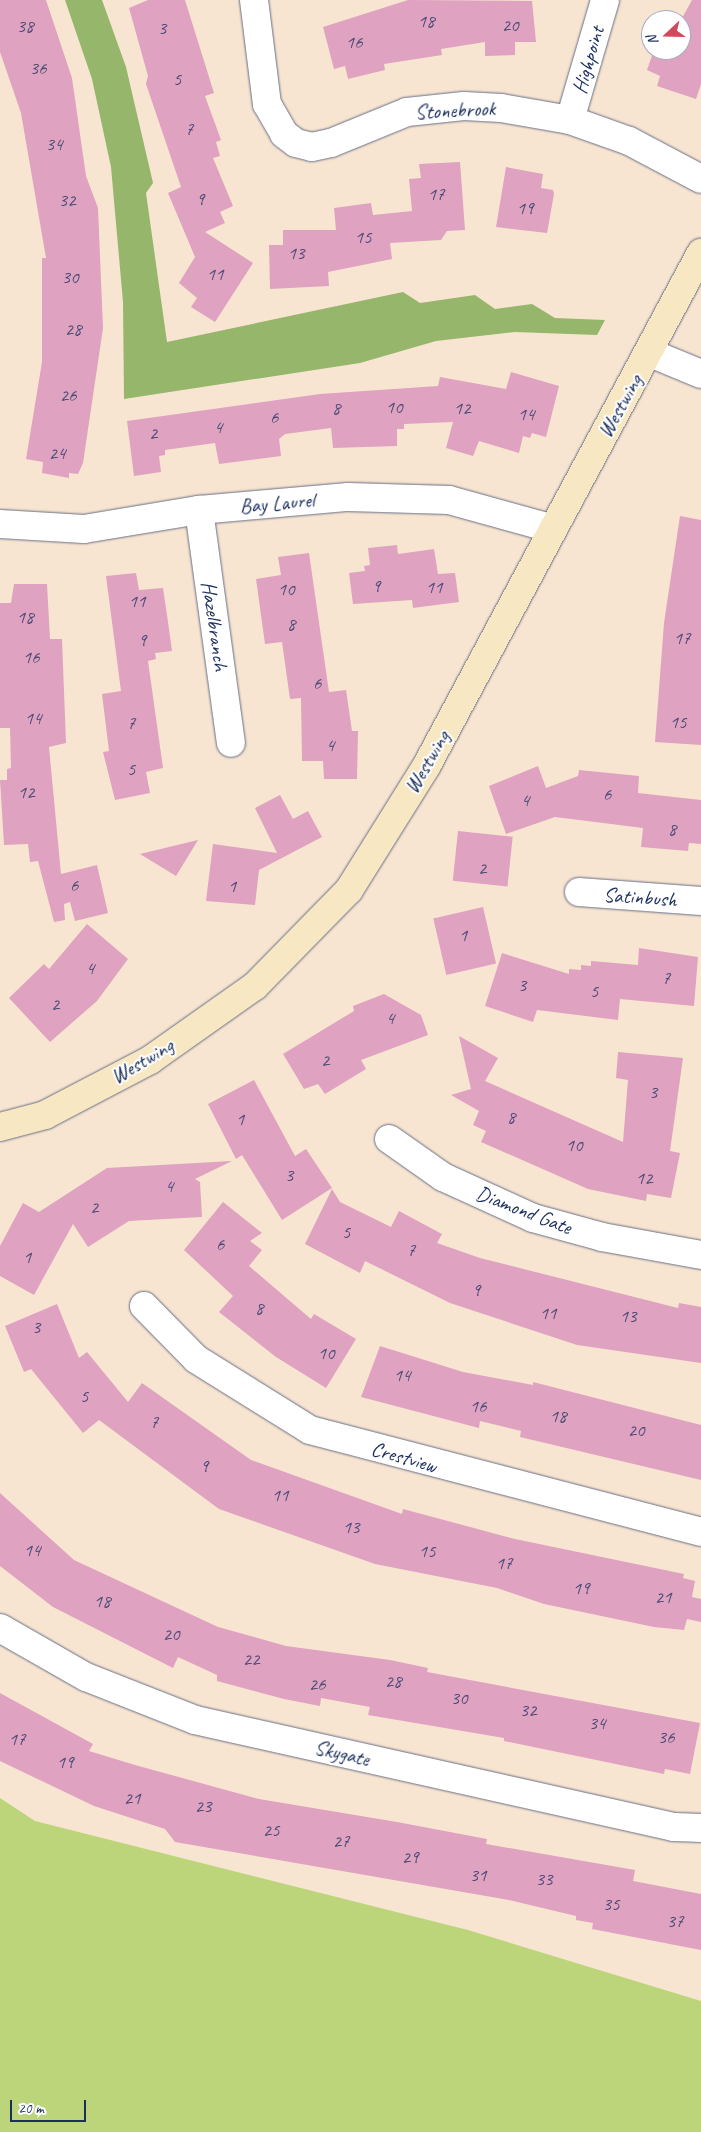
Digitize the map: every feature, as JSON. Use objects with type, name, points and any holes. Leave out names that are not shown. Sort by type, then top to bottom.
[{"type":"street","name":"Stonebrook","points":[[254,0],[267,104],[284,134],[296,142],[312,147],[332,144],[407,112],[464,106],[570,120],[629,141],[701,179]]},
{"type":"street","name":"Highpoint","points":[[570,120],[605,0]]},
{"type":"street","name":"Westwing","points":[[0,1127],[45,1114],[150,1060],[255,986],[348,890],[427,765],[551,528],[650,353],[701,253]]},
{"type":"street","points":[[650,353],[701,374]]},
{"type":"street","name":"Bay Laurel","points":[[0,524],[84,529],[199,510],[348,496],[449,500],[551,528]]},
{"type":"street","name":"Hazelbranch","points":[[199,510],[230,743]]},
{"type":"street","name":"Satinbush","points":[[579,892],[701,901]]},
{"type":"street","name":"Diamond Gate","points":[[389,1139],[443,1177],[533,1218],[602,1237],[701,1255]]},
{"type":"street","name":"Crestview","points":[[144,1306],[196,1360],[310,1430],[701,1532]]},
{"type":"street","name":"Skygate","points":[[0,1628],[86,1677],[196,1720],[674,1827],[701,1828]]},
{"type":"green space","points":[[65,0],[102,0],[126,67],[153,183],[146,193],[167,342],[403,292],[420,303],[475,295],[495,309],[532,304],[555,318],[605,320],[597,335],[515,332],[436,341],[360,363],[124,399],[123,302],[111,167],[92,79]]},
{"type":"green space","points":[[0,1798],[35,1821],[468,1930],[701,2001],[701,2132],[0,2132]]},
{"type":"building","points":[[0,0],[46,0],[72,78],[86,176],[98,208],[103,328],[83,463],[78,474],[69,473],[69,478],[42,473],[43,462],[26,459],[42,362],[42,258],[46,258],[21,113],[0,52]]},
{"type":"building","points":[[148,0],[185,0],[214,93],[205,96],[221,140],[216,142],[220,156],[213,158],[233,206],[220,212],[225,223],[205,232],[253,263],[215,322],[191,307],[197,298],[179,283],[195,257],[168,193],[181,187],[146,84],[148,76],[129,8]]},
{"type":"building","points":[[408,0],[532,1],[536,42],[515,42],[515,55],[485,56],[485,42],[441,49],[442,55],[384,64],[385,70],[348,79],[345,66],[334,69],[323,27]]},
{"type":"building","points":[[692,0],[701,0],[701,84],[696,99],[657,86],[660,76],[647,70],[650,60],[691,60],[691,10],[686,10]]},
{"type":"building","points":[[460,162],[465,230],[447,231],[441,240],[390,243],[392,259],[328,272],[329,286],[270,289],[269,245],[283,245],[283,230],[336,230],[334,208],[371,203],[373,215],[412,211],[409,179],[421,178],[419,164]]},
{"type":"building","points":[[506,167],[543,174],[541,188],[553,190],[554,194],[547,233],[496,227]]},
{"type":"building","points":[[511,372],[559,386],[546,437],[532,433],[530,438],[523,436],[519,453],[479,441],[473,456],[446,448],[453,422],[404,424],[404,429],[397,429],[397,446],[333,448],[331,428],[285,434],[279,439],[281,456],[219,464],[215,443],[165,450],[165,455],[159,456],[161,472],[134,476],[127,421],[320,394],[438,386],[440,377],[506,389]]},
{"type":"building","points":[[680,516],[701,520],[701,745],[655,742],[664,623]]},
{"type":"building","points":[[397,545],[398,554],[434,549],[438,574],[455,573],[459,602],[413,608],[412,600],[353,604],[349,573],[365,571],[364,566],[370,565],[368,548]]},
{"type":"building","points":[[309,553],[329,692],[346,690],[352,731],[358,731],[357,779],[324,779],[323,761],[302,761],[301,698],[290,699],[282,642],[265,644],[256,579],[281,575],[278,557]]},
{"type":"building","points":[[136,573],[139,590],[163,588],[168,622],[172,651],[155,653],[156,659],[148,661],[163,768],[146,772],[150,793],[115,800],[103,752],[109,751],[102,694],[121,691],[106,576]]},
{"type":"building","points":[[14,584],[47,584],[50,639],[62,639],[66,743],[49,747],[61,874],[97,865],[108,913],[75,921],[70,902],[64,904],[65,920],[54,922],[38,861],[30,862],[28,844],[4,845],[0,780],[7,780],[7,769],[11,768],[10,728],[0,728],[0,603],[11,603]]},
{"type":"building","points":[[538,766],[546,788],[578,776],[579,770],[639,776],[638,793],[701,800],[701,844],[689,843],[688,851],[641,847],[643,828],[555,817],[506,834],[489,786]]},
{"type":"building","points":[[280,795],[293,819],[308,811],[322,837],[259,870],[255,905],[206,901],[213,844],[277,853],[255,808]]},
{"type":"building","points":[[458,831],[513,837],[507,886],[453,881]]},
{"type":"building","points":[[198,840],[176,876],[140,854]]},
{"type":"building","points":[[483,907],[496,964],[446,975],[433,918]]},
{"type":"building","points":[[87,924],[128,959],[97,1001],[50,1042],[9,998],[44,964],[49,969]]},
{"type":"building","points":[[639,948],[698,957],[694,1006],[620,999],[618,1020],[537,1010],[533,1022],[485,1006],[502,953],[569,974],[569,969],[581,970],[581,965],[591,966],[591,961],[638,965]]},
{"type":"building","points":[[384,994],[421,1015],[428,1035],[361,1060],[366,1069],[325,1094],[318,1084],[304,1089],[283,1054],[354,1011],[353,1006]]},
{"type":"building","points":[[459,1036],[498,1058],[485,1081],[623,1142],[628,1080],[616,1078],[618,1052],[683,1058],[670,1151],[680,1153],[671,1198],[647,1194],[646,1201],[588,1189],[481,1142],[486,1131],[473,1125],[479,1111],[451,1095],[471,1089]]},
{"type":"building","points":[[254,1080],[295,1156],[306,1149],[332,1188],[282,1220],[242,1155],[236,1159],[208,1104]]},
{"type":"building","points":[[232,1161],[195,1179],[200,1182],[202,1217],[129,1221],[88,1247],[73,1224],[34,1295],[0,1276],[0,1246],[23,1203],[39,1212],[107,1168]]},
{"type":"building","points":[[332,1189],[340,1202],[391,1227],[399,1211],[442,1234],[437,1243],[480,1258],[678,1308],[679,1303],[701,1307],[701,1363],[577,1345],[450,1303],[365,1261],[360,1273],[305,1244]]},
{"type":"building","points":[[223,1202],[262,1233],[250,1241],[262,1250],[249,1266],[311,1319],[314,1314],[356,1339],[326,1388],[276,1357],[219,1312],[233,1296],[184,1250]]},
{"type":"building","points":[[57,1304],[79,1358],[87,1352],[128,1402],[142,1383],[251,1460],[402,1514],[403,1509],[515,1539],[684,1574],[683,1578],[695,1581],[692,1597],[701,1599],[701,1622],[687,1619],[684,1630],[654,1627],[544,1604],[497,1588],[375,1564],[219,1509],[99,1420],[83,1433],[31,1369],[24,1372],[5,1326]]},
{"type":"building","points":[[380,1346],[463,1372],[533,1385],[533,1382],[701,1425],[701,1480],[520,1437],[521,1431],[480,1421],[479,1428],[361,1397]]},
{"type":"building","points":[[0,1493],[74,1560],[218,1627],[286,1646],[390,1660],[428,1668],[427,1672],[700,1723],[690,1774],[665,1769],[664,1774],[504,1741],[504,1738],[368,1715],[370,1707],[321,1698],[320,1706],[284,1699],[217,1681],[217,1675],[178,1657],[173,1668],[53,1607],[0,1566]]},
{"type":"building","points":[[0,1693],[93,1744],[89,1751],[135,1765],[259,1799],[397,1822],[487,1839],[486,1844],[635,1870],[633,1881],[701,1894],[701,1950],[592,1929],[593,1923],[576,1920],[576,1916],[509,1900],[175,1842],[165,1829],[94,1806],[0,1761]]}]
